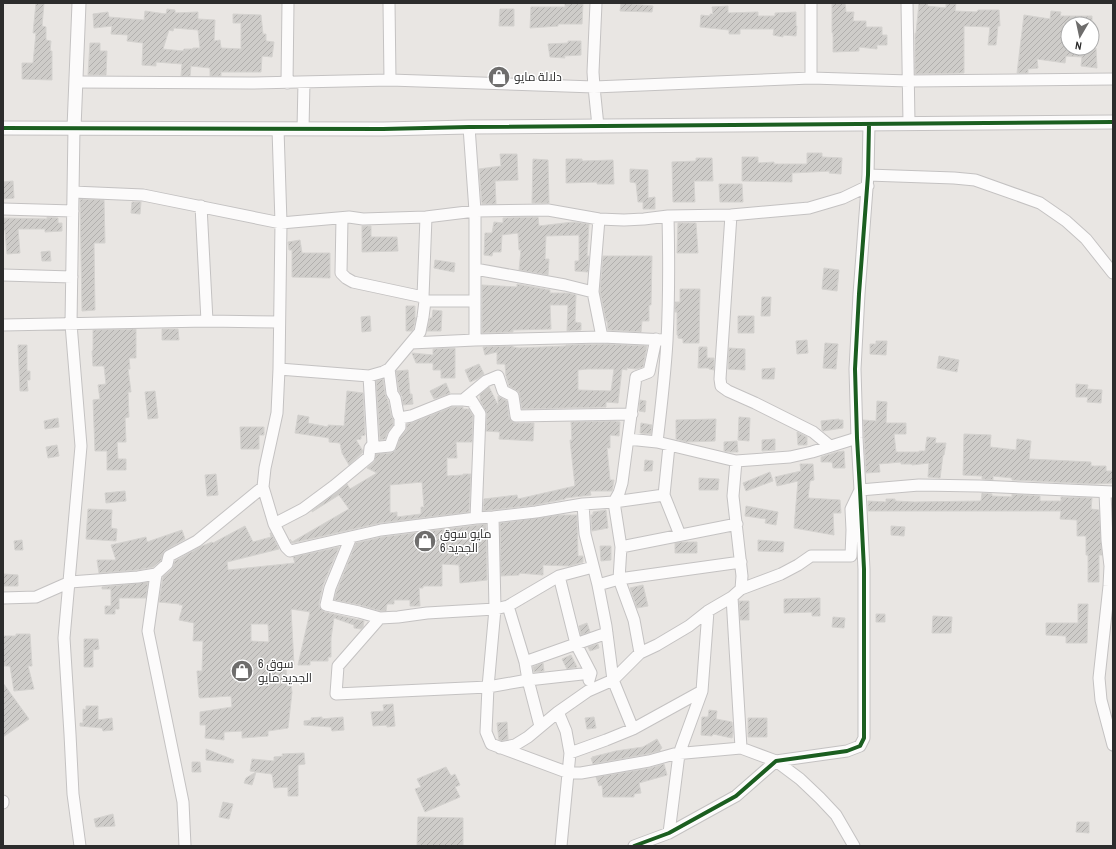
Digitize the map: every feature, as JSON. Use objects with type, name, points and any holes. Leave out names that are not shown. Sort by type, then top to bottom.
[{"type":"street","points":[[79,3],[74,128],[71,324],[81,446],[64,638],[73,794],[80,846]]},
{"type":"street","points":[[287,83],[288,3]]},
{"type":"street","points":[[389,3],[390,80]]},
{"type":"street","points":[[596,3],[593,59],[598,126]]},
{"type":"street","points":[[811,3],[811,78]]},
{"type":"street","points":[[907,3],[909,123]]},
{"type":"street","points":[[76,82],[287,83],[390,80],[594,87],[811,78],[909,81],[1113,79]]},
{"type":"street","points":[[303,129],[304,82]]},
{"type":"street","points":[[3,128],[383,129],[1113,122]]},
{"type":"street","points":[[634,846],[669,833],[736,796],[776,761],[847,751],[860,746],[864,738],[864,569],[857,438],[856,354],[862,238],[868,181],[869,124]]},
{"type":"street","points":[[468,127],[475,211],[475,340]]},
{"type":"street","points":[[278,129],[281,223],[279,369],[277,413],[265,468],[263,487],[274,524],[286,547],[290,551],[381,530],[664,495]]},
{"type":"street","points":[[73,192],[143,195],[281,223],[355,217],[363,219],[426,217],[475,211],[548,210],[599,218],[624,220],[668,216],[732,215],[809,208],[843,198],[868,181],[954,178],[975,180],[1040,203],[1066,220],[1086,239],[1113,273]]},
{"type":"street","points":[[202,206],[207,321]]},
{"type":"street","points":[[3,209],[73,211]]},
{"type":"street","points":[[732,215],[720,379],[721,386],[728,391],[813,432],[830,446]]},
{"type":"street","points":[[657,442],[664,385],[661,339],[669,274],[668,216]]},
{"type":"street","points":[[279,369],[369,376],[389,369],[420,332],[424,299],[426,217]]},
{"type":"street","points":[[342,218],[341,273],[346,278],[353,282],[424,299],[475,301]]},
{"type":"street","points":[[599,218],[593,292],[602,337]]},
{"type":"street","points":[[476,269],[565,285],[593,292]]},
{"type":"street","points":[[3,275],[72,278]]},
{"type":"street","points":[[3,325],[207,321],[279,322]]},
{"type":"street","points":[[411,343],[602,337],[661,339]]},
{"type":"street","points":[[640,653],[634,620],[619,578],[621,547],[614,502],[622,483],[636,377],[649,372],[661,339]]},
{"type":"street","points":[[370,448],[390,446],[394,435],[400,427],[400,418],[395,398],[392,393],[389,369]]},
{"type":"street","points":[[274,524],[303,509],[369,457],[370,448],[373,444],[369,376]]},
{"type":"street","points":[[462,400],[486,381],[498,376],[503,391],[513,396],[516,416],[632,414]]},
{"type":"street","points":[[400,418],[411,416],[451,400],[472,401],[480,414],[476,518]]},
{"type":"street","points":[[628,439],[657,442],[736,461],[790,457],[857,438]]},
{"type":"street","points":[[669,446],[664,495],[680,535]]},
{"type":"street","points":[[736,461],[733,496],[742,576],[741,589]]},
{"type":"street","points":[[860,490],[927,485],[1109,492],[1107,540],[1111,586],[1099,678],[1101,700],[1113,745]]},
{"type":"street","points":[[3,598],[36,597],[70,582],[138,577],[156,574],[167,564],[169,556],[197,540],[263,487]]},
{"type":"street","points":[[500,748],[515,745],[528,737],[558,712],[588,691],[613,680],[640,653],[689,626],[708,611],[732,597],[741,589],[798,566],[811,556],[851,556],[851,509],[860,490]]},
{"type":"street","points":[[583,504],[585,534],[598,585],[607,633],[613,680],[633,729]]},
{"type":"street","points":[[493,517],[495,609],[488,687],[486,732],[491,744],[569,773],[581,773],[650,761],[674,754],[741,748],[776,761],[800,780],[836,815],[854,846]]},
{"type":"street","points":[[621,547],[736,524]]},
{"type":"street","points":[[351,537],[330,588],[326,605],[380,618],[495,609],[508,606],[559,576],[593,567]]},
{"type":"street","points":[[598,585],[619,578],[740,562]]},
{"type":"street","points":[[156,574],[148,631],[183,802],[185,846]]},
{"type":"street","points":[[559,576],[576,644],[591,673],[588,691]]},
{"type":"street","points":[[732,597],[741,748]]},
{"type":"street","points":[[508,606],[525,662],[540,726]]},
{"type":"street","points":[[669,833],[680,754],[702,691],[708,611]]},
{"type":"street","points":[[380,618],[338,666],[336,694],[488,687],[528,680],[591,673]]},
{"type":"street","points":[[525,662],[607,633]]},
{"type":"street","points":[[570,754],[633,729],[702,691]]},
{"type":"street","points":[[558,712],[566,731],[570,754],[561,846]]},
{"type":"building","points":[[36,3],[44,3],[42,26],[46,27],[46,40],[51,41],[50,51],[52,51],[52,80],[22,79],[22,63],[33,63],[36,33],[33,33]]},
{"type":"building","points":[[565,3],[583,3],[582,24],[558,24],[558,26],[530,28],[531,7],[565,7]]},
{"type":"building","points":[[621,3],[653,6],[652,12],[620,11]]},
{"type":"building","points":[[832,3],[845,3],[846,12],[854,12],[853,21],[866,21],[866,27],[882,27],[882,35],[887,35],[887,45],[877,45],[877,49],[859,47],[859,51],[833,52]]},
{"type":"building","points":[[919,3],[928,3],[927,6],[946,8],[946,3],[956,3],[955,11],[977,12],[978,10],[999,10],[1000,26],[998,26],[996,45],[988,45],[990,27],[964,26],[964,73],[915,74],[915,33]]},
{"type":"building","points":[[728,6],[728,13],[758,12],[758,16],[775,16],[775,13],[796,12],[796,36],[783,35],[783,37],[773,35],[774,29],[740,29],[740,34],[729,34],[729,30],[700,27],[701,15],[710,16],[710,14],[713,14],[712,7]]},
{"type":"building","points":[[167,9],[175,10],[175,13],[198,12],[198,19],[215,20],[214,41],[220,40],[221,48],[241,49],[241,23],[233,23],[233,14],[261,15],[263,34],[266,34],[266,41],[274,42],[272,57],[262,56],[261,72],[221,72],[221,76],[210,76],[210,68],[191,66],[190,76],[181,76],[182,64],[156,62],[156,66],[142,65],[143,43],[127,41],[128,35],[111,34],[112,26],[94,28],[93,14],[108,12],[109,17],[144,20],[145,11],[166,14]],"holes":[[[174,28],[198,30],[200,48],[184,49],[183,51],[163,49],[169,30],[173,31]]]},
{"type":"building","points":[[500,9],[514,9],[514,26],[499,26]]},
{"type":"building","points":[[1051,11],[1061,12],[1060,56],[1066,56],[1065,63],[1037,59],[1038,68],[1028,69],[1028,73],[1017,73],[1024,15],[1050,19]]},
{"type":"building","points":[[568,41],[581,41],[581,55],[564,56],[565,58],[550,57],[548,44],[568,43]]},
{"type":"building","points":[[90,43],[100,43],[100,51],[107,51],[106,75],[88,75]]},
{"type":"building","points":[[1066,56],[1096,56],[1097,68],[1081,66],[1082,57]]},
{"type":"building","points":[[807,153],[822,153],[822,157],[842,158],[841,174],[829,173],[830,171],[792,173],[792,182],[742,181],[742,157],[758,157],[758,163],[774,162],[774,164],[807,164]]},
{"type":"building","points":[[500,154],[517,154],[518,180],[495,181],[496,204],[482,204],[479,169],[501,166]]},
{"type":"building","points":[[696,158],[712,158],[713,181],[694,181],[695,202],[673,202],[672,162],[696,161]]},
{"type":"building","points":[[533,159],[548,160],[549,203],[532,203]]},
{"type":"building","points":[[566,159],[582,159],[582,161],[613,160],[614,184],[597,184],[597,182],[566,183]]},
{"type":"building","points":[[630,169],[648,170],[648,198],[655,197],[655,209],[643,209],[643,202],[638,202],[636,183],[630,182]]},
{"type":"building","points":[[13,181],[14,198],[3,199],[3,182]]},
{"type":"building","points":[[719,184],[742,184],[743,202],[720,202]]},
{"type":"building","points":[[80,199],[104,200],[105,243],[94,243],[95,310],[82,311]]},
{"type":"building","points":[[132,202],[141,202],[140,214],[131,213]]},
{"type":"building","points":[[47,217],[58,218],[58,223],[62,223],[62,231],[45,232],[45,229],[18,229],[20,253],[7,254],[5,230],[3,230],[3,218],[47,219]]},
{"type":"building","points":[[538,217],[539,226],[573,222],[589,224],[587,256],[589,256],[588,272],[575,271],[575,261],[579,261],[579,235],[546,236],[545,259],[549,259],[548,275],[519,270],[521,250],[519,250],[518,233],[502,235],[501,252],[493,252],[492,256],[484,255],[485,233],[492,233],[494,222],[503,223],[503,218]]},
{"type":"building","points":[[678,223],[696,223],[698,253],[677,253]]},
{"type":"building","points":[[362,226],[371,226],[371,237],[397,237],[398,251],[362,252]]},
{"type":"building","points":[[300,240],[302,253],[330,253],[330,278],[292,277],[292,250],[289,250],[288,242]]},
{"type":"building","points":[[50,251],[51,261],[42,261],[41,252]]},
{"type":"building","points":[[603,256],[652,256],[651,305],[649,305],[649,321],[642,321],[641,332],[608,330],[600,292]]},
{"type":"building","points":[[435,260],[455,263],[454,272],[434,268]]},
{"type":"building","points":[[824,268],[839,270],[837,291],[822,289]]},
{"type":"building","points":[[517,284],[550,290],[550,293],[568,293],[576,295],[575,322],[581,323],[581,330],[567,331],[568,305],[550,305],[551,329],[513,330],[513,332],[482,333],[482,285],[517,287]]},
{"type":"building","points":[[680,289],[700,289],[699,343],[683,343],[683,339],[678,338],[675,302],[680,302]]},
{"type":"building","points":[[762,297],[771,297],[770,316],[761,316]]},
{"type":"building","points":[[406,306],[415,306],[416,318],[412,331],[406,331]]},
{"type":"building","points":[[433,310],[442,311],[441,331],[427,331],[430,318],[432,318]]},
{"type":"building","points":[[370,316],[371,331],[362,332],[361,317]]},
{"type":"building","points":[[738,316],[754,316],[754,333],[738,333]]},
{"type":"building","points":[[136,329],[136,358],[129,358],[130,369],[128,369],[131,392],[128,392],[129,417],[125,418],[126,442],[117,442],[118,459],[126,459],[126,470],[107,470],[107,451],[95,451],[93,400],[100,399],[98,385],[106,384],[104,366],[93,366],[93,330]]},
{"type":"building","points":[[162,329],[178,329],[179,340],[162,340]]},
{"type":"building","points":[[807,340],[808,353],[797,354],[796,341]]},
{"type":"building","points":[[876,341],[887,341],[886,355],[870,354],[870,344],[876,344]]},
{"type":"building","points":[[825,343],[838,344],[836,369],[823,368]]},
{"type":"building","points":[[607,344],[647,346],[643,367],[636,369],[627,368],[627,370],[622,369],[618,403],[606,402],[606,407],[522,409],[519,392],[509,386],[505,364],[497,364],[497,352],[485,355],[483,347],[513,346],[519,348]],"holes":[[[614,369],[611,391],[578,390],[578,370]]]},
{"type":"building","points":[[18,345],[27,345],[27,371],[30,371],[30,380],[27,380],[28,391],[20,391]]},
{"type":"building","points":[[699,347],[707,347],[707,358],[714,358],[714,370],[709,368],[698,368]]},
{"type":"building","points":[[455,348],[455,378],[441,378],[441,370],[433,370],[433,363],[416,363],[412,353],[433,355],[433,349]]},
{"type":"building","points":[[729,348],[745,349],[745,370],[728,369]]},
{"type":"building","points":[[939,356],[959,360],[957,372],[937,368]]},
{"type":"building","points":[[479,364],[484,374],[470,382],[465,370]]},
{"type":"building","points":[[775,368],[774,379],[762,379],[762,369]]},
{"type":"building","points":[[408,370],[410,394],[412,394],[413,404],[403,405],[396,371]]},
{"type":"building","points":[[383,379],[385,394],[393,420],[393,425],[388,431],[385,439],[380,440],[376,381]]},
{"type":"building","points":[[446,383],[450,393],[434,399],[430,391]]},
{"type":"building","points":[[1076,384],[1088,385],[1087,389],[1102,390],[1101,403],[1087,402],[1088,397],[1076,397]]},
{"type":"building","points":[[489,387],[498,405],[498,396],[507,401],[509,417],[513,422],[534,423],[533,441],[499,439],[500,432],[486,431],[487,414],[480,400],[480,395]]},
{"type":"building","points":[[155,391],[158,418],[148,419],[145,392]]},
{"type":"building","points":[[347,391],[363,393],[365,435],[361,436],[361,439],[356,440],[363,451],[362,453],[349,465],[342,453],[340,443],[329,442],[329,438],[295,433],[298,415],[309,417],[308,423],[328,427],[328,425],[344,426]]},
{"type":"building","points":[[640,400],[646,401],[645,412],[639,411]]},
{"type":"building","points":[[877,401],[887,402],[886,423],[906,423],[906,434],[894,434],[896,452],[925,451],[927,437],[936,438],[935,443],[946,443],[940,478],[928,477],[929,463],[912,465],[901,464],[901,462],[879,464],[880,472],[866,473],[863,420],[876,421]]},
{"type":"building","points":[[452,407],[463,407],[463,409],[469,409],[473,416],[472,442],[456,442],[457,458],[447,458],[447,476],[471,474],[469,512],[380,523],[292,543],[290,539],[292,542],[349,509],[339,495],[312,512],[347,484],[350,489],[377,473],[367,468],[374,462],[376,454],[391,453],[395,451],[400,438],[406,431],[407,424]],"holes":[[[422,482],[424,507],[421,507],[421,514],[397,517],[397,512],[390,513],[390,485]]]},
{"type":"building","points":[[739,417],[750,418],[749,441],[738,440]]},
{"type":"building","points":[[58,418],[59,427],[45,429],[44,421]]},
{"type":"building","points":[[716,419],[715,441],[686,442],[676,439],[676,420]]},
{"type":"building","points":[[843,420],[843,428],[822,430],[821,421]]},
{"type":"building","points":[[571,422],[620,422],[619,436],[610,435],[610,448],[607,448],[610,480],[614,480],[612,491],[590,491],[591,495],[565,498],[535,505],[483,511],[484,499],[517,495],[518,499],[575,486],[570,440],[572,440]]},
{"type":"building","points":[[641,423],[652,425],[651,434],[640,433]]},
{"type":"building","points":[[240,427],[264,427],[264,435],[259,435],[259,449],[241,449]]},
{"type":"building","points":[[797,432],[807,437],[807,445],[798,445]]},
{"type":"building","points":[[964,434],[991,435],[990,447],[1016,450],[1017,439],[1031,441],[1029,459],[1091,462],[1091,466],[1106,466],[1106,471],[1113,471],[1113,483],[1093,484],[1012,480],[1012,478],[993,476],[993,480],[982,479],[982,476],[963,475]]},
{"type":"building","points":[[775,439],[775,450],[762,451],[762,440]]},
{"type":"building","points":[[737,441],[738,452],[724,451],[724,442]]},
{"type":"building","points":[[57,445],[59,456],[48,458],[46,447]]},
{"type":"building","points":[[844,451],[845,468],[833,468],[832,462],[821,462],[821,457]]},
{"type":"building","points":[[645,460],[653,461],[652,471],[644,471]]},
{"type":"building","points":[[800,464],[813,464],[814,480],[810,481],[808,498],[840,500],[841,513],[833,513],[834,535],[794,528],[798,481],[777,486],[775,477],[801,471]]},
{"type":"building","points":[[770,472],[773,481],[746,491],[743,483]]},
{"type":"building","points":[[216,474],[218,495],[207,496],[205,475]]},
{"type":"building","points":[[699,478],[719,479],[718,490],[699,490]]},
{"type":"building","points":[[125,491],[126,501],[106,503],[105,493]]},
{"type":"building","points":[[982,493],[992,494],[992,496],[1012,497],[1012,494],[1040,496],[1040,501],[1061,501],[1061,497],[1092,498],[1091,509],[1099,510],[1102,555],[1099,555],[1099,582],[1088,582],[1086,536],[1077,536],[1077,520],[1060,519],[1061,511],[868,511],[868,501],[886,502],[886,499],[895,499],[895,501],[914,502],[981,501]]},
{"type":"building","points":[[746,506],[778,512],[776,525],[765,523],[766,519],[745,516]]},
{"type":"building","points":[[88,509],[112,510],[111,528],[117,529],[116,541],[86,539]]},
{"type":"building","points":[[606,510],[608,528],[592,531],[591,515],[593,515],[593,512]]},
{"type":"building","points":[[559,515],[577,515],[578,556],[583,556],[583,562],[569,566],[543,565],[543,575],[519,573],[519,575],[501,576],[500,523]]},
{"type":"building","points":[[486,524],[487,580],[460,583],[459,565],[442,564],[442,586],[423,586],[423,588],[419,588],[420,606],[410,606],[410,600],[394,600],[394,604],[387,604],[386,611],[381,611],[334,600],[356,543],[382,537]]},
{"type":"building","points":[[245,526],[253,542],[271,537],[271,533],[279,549],[227,562],[228,570],[295,563],[293,557],[339,547],[323,585],[319,607],[325,612],[364,621],[361,629],[354,628],[354,625],[334,618],[331,638],[331,657],[328,657],[328,661],[310,661],[310,665],[298,665],[310,612],[291,609],[294,665],[293,667],[286,667],[287,686],[291,686],[292,692],[288,728],[268,731],[268,736],[242,738],[242,731],[224,732],[224,740],[205,738],[206,725],[200,725],[200,712],[232,707],[231,696],[199,697],[197,671],[202,671],[203,641],[193,641],[194,623],[179,620],[183,605],[159,602],[163,577],[172,569],[175,561],[202,546],[212,542],[213,543]],"holes":[[[251,624],[268,624],[269,642],[251,641]]]},
{"type":"building","points":[[891,526],[905,527],[904,536],[891,535]]},
{"type":"building","points":[[182,530],[185,539],[164,551],[161,560],[153,567],[137,570],[99,573],[97,560],[116,560],[111,545],[146,537],[147,542]]},
{"type":"building","points":[[22,540],[23,550],[15,550],[14,541]]},
{"type":"building","points":[[758,540],[784,542],[783,552],[758,551]]},
{"type":"building","points":[[697,542],[697,553],[675,553],[675,543]]},
{"type":"building","points":[[600,546],[611,546],[611,560],[601,561]]},
{"type":"building","points":[[4,574],[18,575],[18,586],[3,586]]},
{"type":"building","points":[[148,582],[146,598],[119,598],[119,609],[115,609],[115,614],[105,614],[105,606],[111,606],[111,589],[102,589],[102,587]]},
{"type":"building","points":[[643,585],[648,606],[637,608],[630,588]]},
{"type":"building","points":[[820,598],[820,616],[812,616],[812,612],[784,613],[784,599]]},
{"type":"building","points":[[739,601],[749,601],[749,620],[740,620]]},
{"type":"building","points":[[1078,604],[1088,604],[1087,643],[1066,643],[1066,636],[1046,635],[1046,623],[1078,623]]},
{"type":"building","points":[[876,614],[885,614],[885,622],[876,622]]},
{"type":"building","points":[[933,616],[952,617],[951,633],[932,633]]},
{"type":"building","points":[[833,617],[845,618],[844,628],[832,627]]},
{"type":"building","points":[[587,623],[590,632],[581,635],[579,626]]},
{"type":"building","points":[[16,634],[30,634],[32,666],[28,666],[34,689],[14,691],[10,666],[3,666],[3,636],[16,636]]},
{"type":"building","points":[[84,639],[98,639],[99,649],[93,650],[93,667],[84,667]]},
{"type":"building","points":[[598,644],[599,648],[590,651],[588,647]]},
{"type":"building","points":[[571,655],[577,667],[567,669],[562,659]]},
{"type":"building","points":[[543,663],[544,671],[534,672],[533,667]]},
{"type":"building","points":[[3,683],[29,719],[3,737]]},
{"type":"building","points":[[393,704],[395,726],[373,726],[371,712],[384,711],[383,705]]},
{"type":"building","points":[[86,706],[98,706],[98,720],[112,718],[113,730],[103,731],[102,728],[80,726],[80,723],[83,723],[83,709],[86,710]]},
{"type":"building","points":[[709,710],[717,711],[716,719],[732,722],[732,738],[713,734],[712,736],[701,735],[702,717],[708,717]]},
{"type":"building","points":[[322,717],[322,719],[343,717],[344,730],[332,731],[331,727],[304,725],[304,721],[312,720],[311,718]]},
{"type":"building","points":[[594,717],[596,728],[587,729],[585,718]]},
{"type":"building","points":[[748,718],[767,718],[767,737],[748,737]]},
{"type":"building","points":[[507,722],[508,739],[502,741],[499,740],[497,723]]},
{"type":"building","points":[[657,739],[662,748],[660,751],[593,764],[592,757],[616,751],[643,747]]},
{"type":"building","points":[[206,749],[234,760],[233,763],[206,760]]},
{"type":"building","points":[[304,753],[305,764],[298,765],[298,796],[288,796],[288,787],[274,788],[272,774],[250,771],[252,759],[274,761],[274,757],[283,756],[282,754]]},
{"type":"building","points":[[192,762],[200,762],[201,772],[192,772]]},
{"type":"building","points":[[664,764],[667,775],[639,783],[641,793],[634,794],[634,797],[603,797],[602,785],[599,786],[596,777],[650,768]]},
{"type":"building","points":[[446,767],[451,776],[455,774],[460,785],[455,787],[460,797],[425,812],[415,789],[421,787],[417,779]]},
{"type":"building","points":[[256,772],[252,785],[244,783],[246,778]]},
{"type":"building","points":[[223,802],[233,804],[229,819],[219,817]]},
{"type":"building","points":[[113,814],[115,826],[96,827],[94,819]]},
{"type":"building","points":[[418,817],[463,818],[463,846],[417,846]]},
{"type":"building","points":[[1077,822],[1089,822],[1089,833],[1076,832]]},
{"type":"cycle path","points":[[3,128],[383,129],[1113,122]]},
{"type":"cycle path","points":[[634,846],[669,833],[736,796],[776,761],[847,751],[860,746],[864,738],[864,569],[855,369],[868,175],[869,124]]},
{"type":"place","name":"دلالة مايو","points":[[499,77]]},
{"type":"place","name":"مايو سوق 6 الجديد","points":[[425,541]]},
{"type":"place","name":"سوق 6 الجديد مايو","points":[[242,671]]}]
